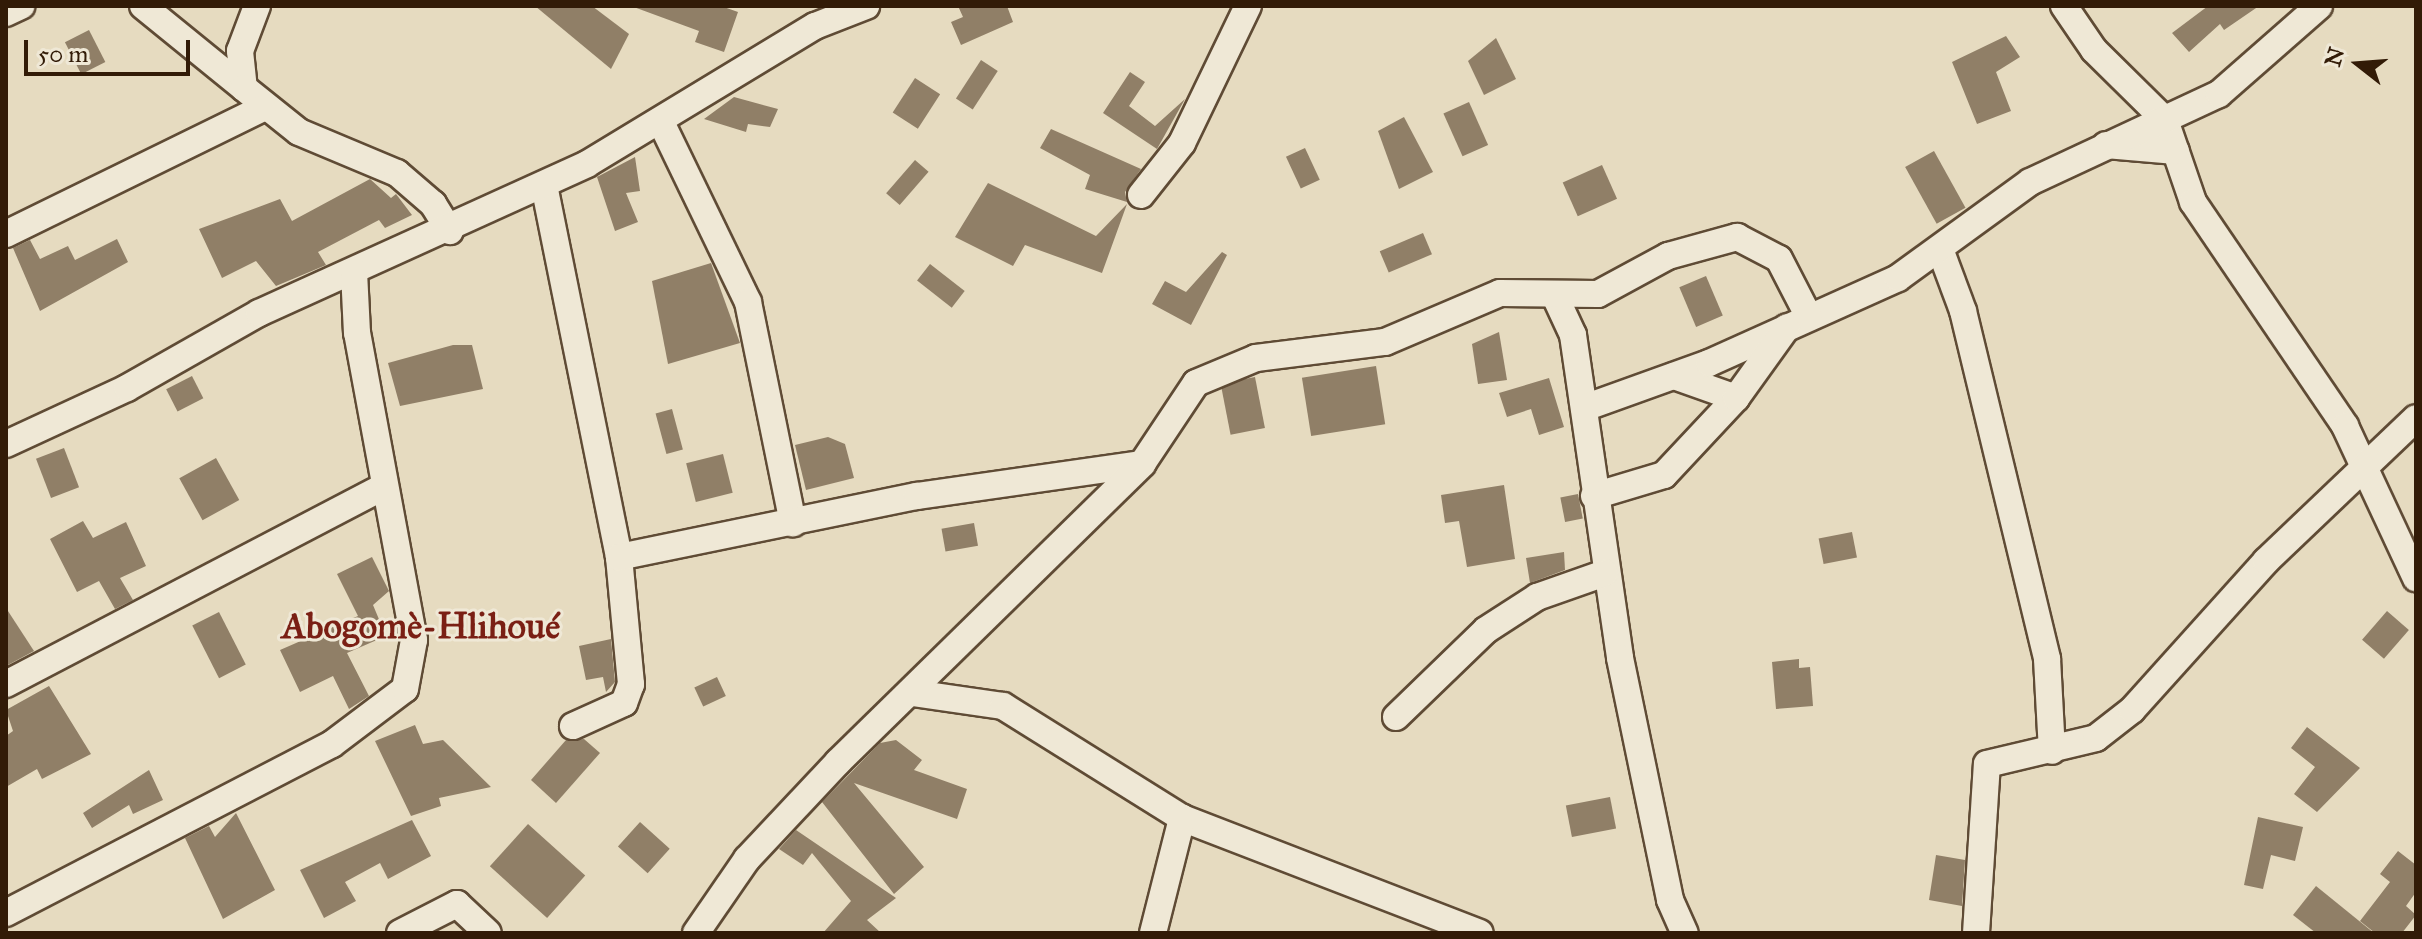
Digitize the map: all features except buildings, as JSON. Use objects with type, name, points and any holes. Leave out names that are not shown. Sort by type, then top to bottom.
[{"type":"street","points":[[6,13],[21,6]]},
{"type":"street","points":[[143,6],[244,88],[263,108],[299,132],[397,173],[433,204],[450,231]]},
{"type":"street","points":[[244,88],[240,51],[257,6]]},
{"type":"street","points":[[6,444],[354,271],[450,231],[544,185],[661,122],[815,26],[866,6]]},
{"type":"street","points":[[1141,195],[1182,143],[1248,6]]},
{"type":"street","points":[[2064,6],[2094,50],[2165,120],[2217,244],[2265,306],[2369,471],[2416,578]]},
{"type":"street","points":[[1584,408],[1674,376],[1898,278],[2030,182],[2219,94],[2319,6]]},
{"type":"street","points":[[6,234],[263,108]]},
{"type":"street","points":[[661,122],[748,302],[793,523]]},
{"type":"street","points":[[2106,145],[2176,151]]},
{"type":"street","points":[[544,185],[619,557],[630,693],[573,726]]},
{"type":"street","points":[[696,933],[747,859],[1142,464],[1196,383],[1229,365],[1385,342],[1500,293],[1598,294],[1668,256],[1737,237],[1779,259],[1798,322]]},
{"type":"street","points":[[1940,249],[1963,311],[2047,659],[2052,751]]},
{"type":"street","points":[[6,913],[393,706],[413,669],[414,640],[384,486],[354,271]]},
{"type":"street","points":[[1554,294],[1573,335],[1605,573],[1670,900],[1685,933]]},
{"type":"street","points":[[1594,496],[1664,475],[1736,398],[1798,322]]},
{"type":"street","points":[[1674,376],[1736,398]]},
{"type":"street","points":[[1976,933],[1987,764],[2052,751],[2096,738],[2132,710],[2266,561],[2369,471],[2416,418]]},
{"type":"street","points":[[619,557],[917,496],[1142,464]]},
{"type":"street","points":[[6,684],[384,486]]},
{"type":"street","points":[[1396,717],[1486,630],[1537,597],[1605,573]]},
{"type":"street","points":[[913,693],[1003,706],[1182,818],[1480,933]]},
{"type":"street","points":[[1153,933],[1182,818]]},
{"type":"street","points":[[400,933],[457,904],[488,933]]},
{"type":"district","name":"Abogomè-Hlihoué","points":[[421,627]]}]
